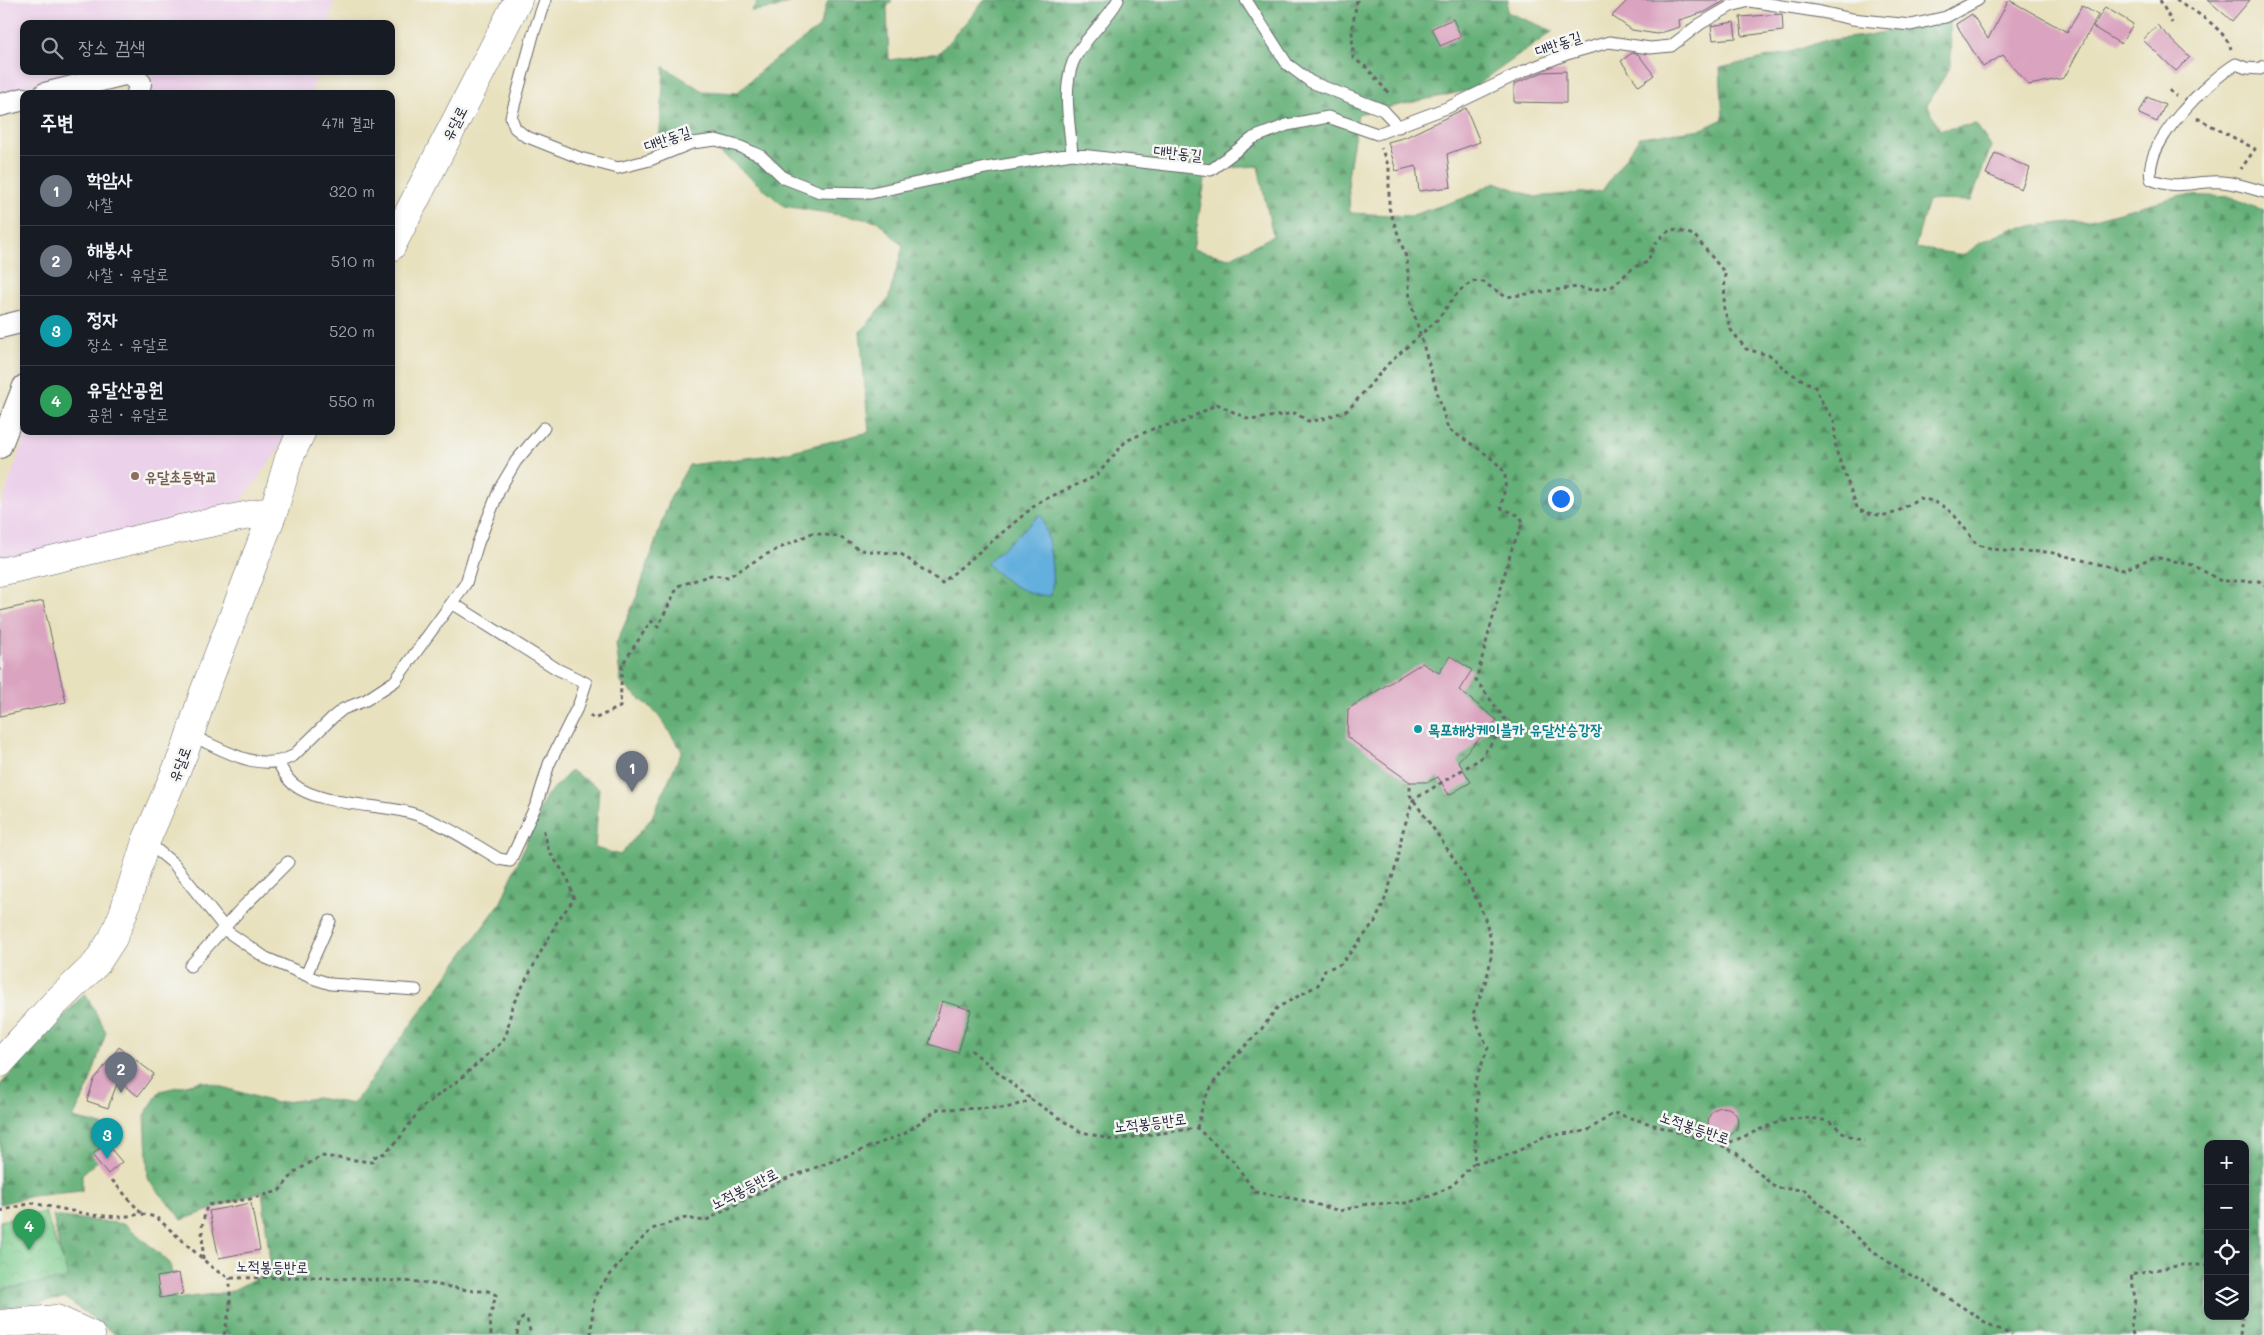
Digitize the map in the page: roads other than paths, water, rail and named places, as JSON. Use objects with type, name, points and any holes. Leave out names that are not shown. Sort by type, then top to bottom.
[{"type":"street","name":"유달로","points":[[395,239],[518,0]]},
{"type":"street","points":[[61,90],[120,75]]},
{"type":"street","points":[[132,75],[140,84],[139,90]]},
{"type":"street","points":[[0,105],[20,100]]},
{"type":"street","points":[[0,327],[20,322]]},
{"type":"street","points":[[0,446],[20,396]]},
{"type":"street","name":"유달로","points":[[0,1063],[100,958],[113,938],[123,914],[146,841],[169,792],[274,510],[289,458],[300,435]]},
{"type":"street","points":[[0,572],[180,529],[274,510]]},
{"type":"street","points":[[0,1324],[56,1319],[91,1335]]},
{"type":"lane","name":"대반동길","points":[[545,0],[533,35],[511,117],[515,128],[525,136],[580,158],[618,168],[650,160],[692,142],[716,140],[741,147],[761,156],[784,178],[820,192],[871,193],[986,168],[1072,154],[1211,170],[1253,138],[1287,125],[1328,117],[1375,134],[1399,127],[1449,107],[1524,71],[1567,54],[1609,42],[1650,48],[1671,46],[1708,19],[1731,6],[1749,1],[1821,12],[1852,19],[1911,25],[1946,17],[1978,0]]},
{"type":"lane","points":[[1072,154],[1068,90],[1073,62],[1092,35],[1110,15],[1118,0]]},
{"type":"lane","points":[[1246,0],[1287,64],[1311,82],[1383,110],[1399,127]]},
{"type":"lane","points":[[2264,66],[2260,69],[2246,68],[2236,64],[2226,70],[2183,111],[2160,142],[2149,170],[2151,179],[2163,184],[2192,186],[2220,182],[2264,192]]},
{"type":"lane","points":[[190,735],[247,760],[261,763],[278,762],[293,756],[343,710],[366,700],[395,680],[452,603],[470,574],[478,543],[500,488],[516,461],[544,428]]},
{"type":"lane","points":[[278,762],[286,777],[294,785],[307,791],[330,799],[407,812],[431,821],[499,859],[510,861],[537,803],[549,764],[579,704],[586,683],[557,669],[452,603]]},
{"type":"lane","points":[[146,841],[174,864],[225,929],[266,958],[306,976],[331,984],[416,990]]},
{"type":"lane","points":[[190,966],[288,862]]},
{"type":"lane","points":[[306,976],[330,921]]},
{"type":"water","points":[[1041,514],[1050,555],[1051,596],[1023,590],[1008,582],[986,563]]},
{"type":"place","name":"유달초등학교","points":[[135,476]]},
{"type":"place","name":"목포해상케이블카 유달산승강장","points":[[1418,729]]},
{"type":"place","name":"학암사","points":[[632,792]]},
{"type":"place","name":"해봉사","points":[[121,1093]]},
{"type":"place","name":"정자","points":[[107,1159]]},
{"type":"place","name":"유달산공원","points":[[29,1250]]}]
